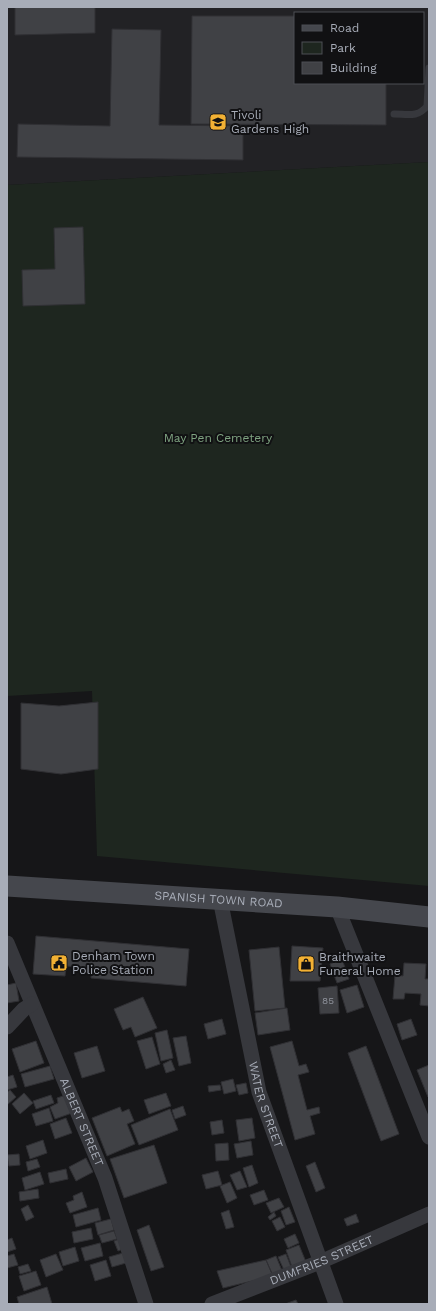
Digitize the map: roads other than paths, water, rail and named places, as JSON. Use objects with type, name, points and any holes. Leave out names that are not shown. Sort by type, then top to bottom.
[{"type":"main road","name":"SPANISH TOWN ROAD","points":[[7,886],[337,907],[429,917]]},
{"type":"street","name":"WATER STREET","points":[[220,899],[259,1092],[336,1304]]},
{"type":"street","points":[[337,907],[429,1137]]},
{"type":"street","name":"ALBERT STREET","points":[[7,944],[105,1178],[146,1304]]},
{"type":"street","points":[[7,1027],[24,1009],[32,1004]]},
{"type":"street","name":"DUMFRIES STREET","points":[[212,1304],[320,1262],[429,1214]]},
{"type":"lane","points":[[394,114],[419,114],[424,110],[427,106],[429,68]]},
{"type":"place","name":"Tivoli Gardens High","points":[[218,122]]},
{"type":"place","name":"Denham Town Police Station","points":[[59,963]]},
{"type":"place","name":"Braithwaite Funeral Home","points":[[306,964]]},
{"type":"park label","name":"May Pen Cemetery","points":[[218,438]]}]
